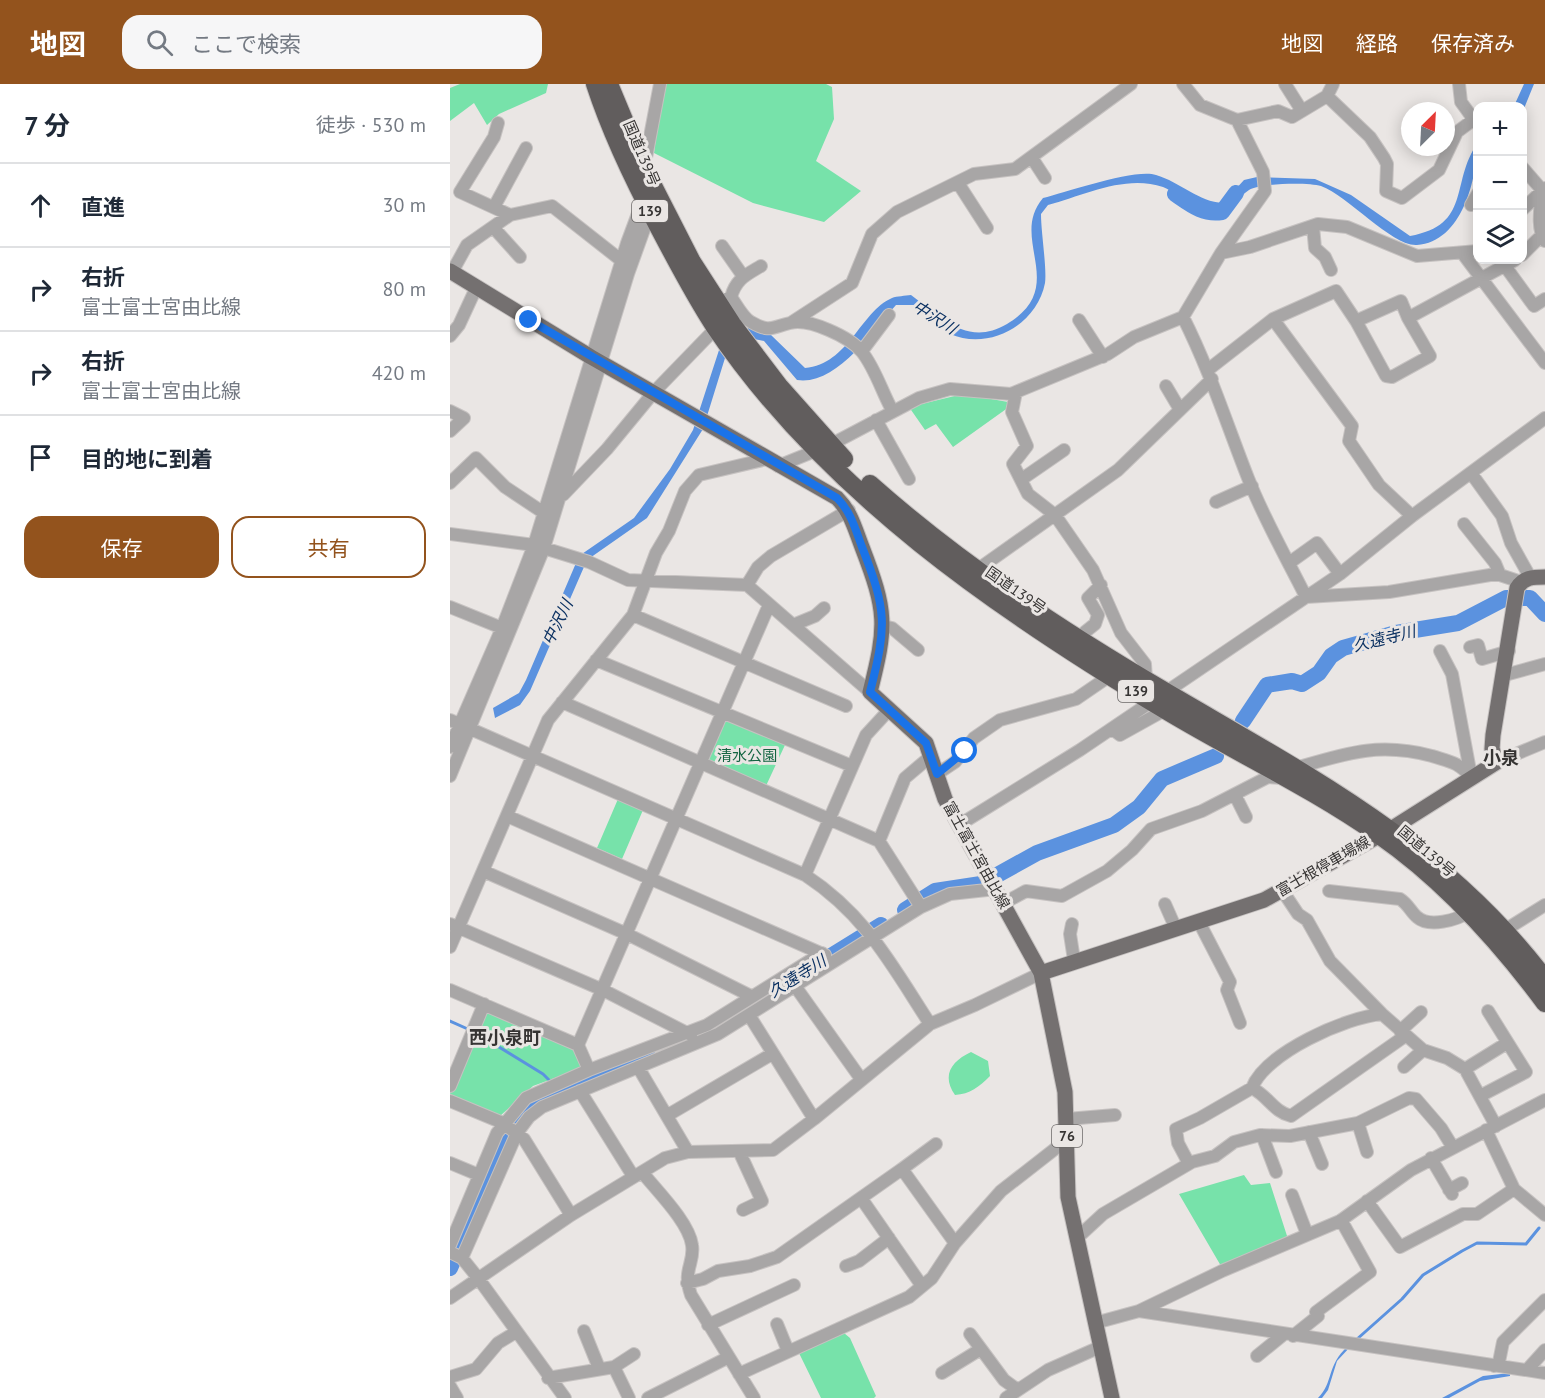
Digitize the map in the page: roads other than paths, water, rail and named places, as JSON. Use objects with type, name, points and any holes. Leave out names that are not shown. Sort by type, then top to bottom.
[{"type":"highway","name":"国道139号","points":[[595,84],[652,205],[722,328],[880,510],[931,551],[1059,642],[1111,675],[1170,697]]},
{"type":"highway","name":"国道139号","points":[[609,84],[644,168],[652,205],[692,262],[725,300],[722,328]]},
{"type":"highway","name":"国道139号","points":[[824,448],[977,570],[1068,632],[1443,870],[1505,930],[1545,979]]},
{"type":"highway","name":"国道139号","points":[[1385,832],[1469,912],[1509,957],[1545,1003]]},
{"type":"main road","points":[[451,271],[595,359],[837,498],[849,510],[879,591],[884,626],[870,692]]},
{"type":"main road","points":[[1497,762],[1492,749],[1493,735],[1509,651],[1512,618],[1529,581]]},
{"type":"main road","name":"富士富士宮由比線","points":[[870,692],[926,743],[940,788],[958,825],[995,887],[1041,973],[1055,1033],[1067,1119],[1068,1197],[1112,1398]]},
{"type":"main road","name":"富士根停車場線","points":[[1041,973],[1074,960],[1245,908],[1282,890],[1385,832],[1497,762]]},
{"type":"street","points":[[644,168],[660,84]]},
{"type":"street","points":[[761,266],[743,276],[725,300],[749,321],[769,329],[777,329],[792,322],[852,283],[872,234],[897,212],[974,174],[1015,169],[1131,84]]},
{"type":"street","points":[[1183,84],[1200,105],[1237,120],[1278,111],[1292,117],[1327,96],[1333,84]]},
{"type":"street","points":[[1285,84],[1302,111]]},
{"type":"street","points":[[1459,84],[1461,102],[1473,119]]},
{"type":"street","points":[[1327,96],[1370,137],[1387,164],[1386,191],[1402,198],[1439,170],[1457,132],[1473,123]]},
{"type":"street","points":[[450,947],[454,925],[483,871],[548,720],[633,615],[656,553],[691,483],[699,475],[773,462],[824,448],[892,410],[950,389],[998,394],[1016,392],[1103,357],[1134,337],[1183,317],[1221,253],[1265,191],[1262,170],[1237,120]]},
{"type":"street","points":[[498,123],[494,137],[460,192],[510,214]]},
{"type":"street","points":[[494,207],[526,148]]},
{"type":"street","points":[[1032,158],[1045,178]]},
{"type":"street","points":[[1527,172],[1544,189],[1543,238],[1527,251]]},
{"type":"street","points":[[958,183],[987,228]]},
{"type":"street","points":[[1527,205],[1544,189]]},
{"type":"street","points":[[450,776],[460,725],[501,628],[561,498],[622,261],[652,205]]},
{"type":"street","points":[[450,747],[539,546],[544,513],[595,359],[652,205]]},
{"type":"street","points":[[451,271],[467,245],[510,214],[552,206],[622,261]]},
{"type":"street","points":[[1221,253],[1250,247],[1313,226],[1347,227],[1417,256],[1473,252]]},
{"type":"street","points":[[1313,226],[1315,248],[1325,257],[1331,270]]},
{"type":"street","points":[[493,227],[520,257]]},
{"type":"street","points":[[722,246],[743,276]]},
{"type":"street","points":[[1463,254],[1545,363]]},
{"type":"street","points":[[1408,318],[1507,264]]},
{"type":"street","points":[[1511,264],[1534,306],[1545,299]]},
{"type":"street","points":[[450,336],[459,326],[477,286]]},
{"type":"street","points":[[977,570],[1118,470],[1210,374],[1273,319],[1336,291],[1356,321],[1386,376],[1392,378],[1430,356],[1401,301],[1356,321]]},
{"type":"street","points":[[862,351],[889,315]]},
{"type":"street","points":[[1183,317],[1210,374],[1252,486],[1282,554],[1306,597]]},
{"type":"street","points":[[1273,319],[1352,426],[1349,441],[1379,485],[1412,516]]},
{"type":"street","points":[[1079,320],[1103,357]]},
{"type":"street","points":[[792,322],[826,329],[862,351],[892,410]]},
{"type":"street","points":[[561,498],[607,449],[654,392],[722,328]]},
{"type":"street","points":[[1166,386],[1179,408]]},
{"type":"street","points":[[1016,392],[1012,412],[1028,446],[1013,464],[1028,494],[1055,515],[1101,585],[1121,633],[1145,664],[1146,680]]},
{"type":"street","points":[[450,411],[464,418],[450,431]]},
{"type":"street","points":[[1112,729],[1120,735],[1220,656],[1340,574],[1412,516],[1545,418]]},
{"type":"street","points":[[876,420],[909,479]]},
{"type":"street","points":[[1022,479],[1064,450]]},
{"type":"street","points":[[450,483],[477,458],[505,487],[544,513]]},
{"type":"street","points":[[1471,473],[1502,516],[1511,543],[1529,581]]},
{"type":"street","points":[[1216,502],[1252,486]]},
{"type":"street","points":[[747,585],[758,567],[771,556],[849,510]]},
{"type":"street","points":[[1464,524],[1495,563],[1500,575]]},
{"type":"street","points":[[450,534],[539,546],[591,563],[628,580],[747,585],[870,692]]},
{"type":"street","points":[[1288,563],[1317,543],[1340,574]]},
{"type":"street","points":[[1306,597],[1389,592],[1456,579],[1500,575],[1529,581]]},
{"type":"street","points":[[1085,632],[1095,624],[1098,615],[1088,598],[1101,585]]},
{"type":"street","points":[[578,1045],[770,605]]},
{"type":"street","points":[[450,607],[501,628]]},
{"type":"street","points":[[793,625],[815,616],[824,608]]},
{"type":"street","points":[[633,615],[846,706]]},
{"type":"street","points":[[884,626],[892,628],[918,650]]},
{"type":"street","points":[[1470,647],[1478,645],[1482,659],[1509,651]]},
{"type":"street","points":[[1440,651],[1452,674],[1471,777]]},
{"type":"street","points":[[597,660],[852,766]]},
{"type":"street","points":[[1505,675],[1545,664]]},
{"type":"street","points":[[937,774],[955,762],[974,738],[1000,720],[1076,699],[1111,675]]},
{"type":"street","points":[[562,702],[879,841],[918,903]]},
{"type":"street","points":[[958,825],[1145,706]]},
{"type":"street","points":[[805,875],[867,735],[889,710]]},
{"type":"street","points":[[460,725],[805,875],[831,892],[871,934],[930,1024]]},
{"type":"street","points":[[1497,762],[1545,742]]},
{"type":"street","points":[[450,1245],[454,1225],[479,1175],[510,1128],[529,1118],[542,1107],[638,1067],[692,1038],[706,1025],[751,996],[871,934],[918,903],[950,894],[995,887],[1062,896],[1107,871],[1132,850],[1151,829],[1202,811],[1268,777],[1290,773],[1347,753],[1381,748],[1414,752],[1459,764],[1471,777]]},
{"type":"street","points":[[879,841],[905,778],[931,756]]},
{"type":"street","points":[[1235,795],[1246,818]]},
{"type":"street","points":[[507,816],[828,957]]},
{"type":"street","points":[[483,871],[627,934],[751,996]]},
{"type":"street","points":[[1282,890],[1298,914],[1307,920],[1330,961],[1382,1014],[1423,1050],[1447,1058],[1465,1069],[1480,1096],[1514,1189],[1545,1215]]},
{"type":"street","points":[[1329,891],[1401,899],[1416,916],[1429,922],[1451,920],[1469,912]]},
{"type":"street","points":[[1165,904],[1176,929]]},
{"type":"street","points":[[1505,930],[1545,905]]},
{"type":"street","points":[[1199,922],[1230,982],[1227,990],[1240,1023]]},
{"type":"street","points":[[1072,924],[1070,933],[1074,960]]},
{"type":"street","points":[[454,925],[603,990],[692,1038]]},
{"type":"street","points":[[558,1396],[548,1377],[478,1278],[455,1254],[510,1128],[526,1098],[589,1070],[692,1038],[749,1015],[795,986],[828,957]]},
{"type":"street","points":[[450,1298],[571,1215],[665,1158],[688,1152],[773,1150],[930,1024],[1041,973]]},
{"type":"street","points":[[795,986],[861,1079]]},
{"type":"street","points":[[450,990],[578,1045],[589,1070]]},
{"type":"street","points":[[450,1086],[484,1005]]},
{"type":"street","points":[[1480,1096],[1526,1072],[1488,1011]]},
{"type":"street","points":[[1252,1088],[1262,1093],[1280,1113],[1291,1116],[1403,1034],[1420,1012]]},
{"type":"street","points":[[1192,1162],[1187,1160],[1178,1143],[1176,1129],[1252,1088],[1256,1078],[1298,1045],[1344,1021],[1382,1014]]},
{"type":"street","points":[[749,1015],[814,1119]]},
{"type":"street","points":[[1465,1069],[1507,1043]]},
{"type":"street","points":[[1404,1067],[1423,1050]]},
{"type":"street","points":[[668,1115],[772,1054]]},
{"type":"street","points":[[638,1067],[688,1152]]},
{"type":"street","points":[[580,1091],[638,1174],[688,1232],[693,1246],[687,1283],[708,1325],[754,1398]]},
{"type":"street","points":[[1077,1238],[1111,1209],[1192,1162],[1215,1156],[1234,1142],[1262,1136],[1290,1136],[1358,1124],[1409,1098],[1416,1099],[1452,1146]]},
{"type":"street","points":[[1095,1323],[1139,1311],[1341,1220],[1431,1158],[1545,1100]]},
{"type":"street","points":[[450,1101],[510,1128],[524,1138],[571,1215]]},
{"type":"street","points":[[1067,1119],[1115,1115]]},
{"type":"street","points":[[1358,1124],[1367,1152]]},
{"type":"street","points":[[1309,1132],[1322,1164]]},
{"type":"street","points":[[1262,1136],[1276,1172]]},
{"type":"street","points":[[687,1283],[703,1279],[718,1271],[750,1266],[777,1257],[936,1144]]},
{"type":"street","points":[[739,1374],[909,1297],[942,1267],[955,1243],[1001,1191],[1060,1145],[1068,1144]]},
{"type":"street","points":[[739,1151],[762,1201],[743,1210]]},
{"type":"street","points":[[1431,1158],[1450,1192],[1462,1183]]},
{"type":"street","points":[[450,1163],[479,1175]]},
{"type":"street","points":[[902,1169],[955,1243]]},
{"type":"street","points":[[1367,1201],[1400,1247],[1462,1214],[1476,1214],[1514,1189]]},
{"type":"street","points":[[1292,1195],[1307,1234]]},
{"type":"street","points":[[861,1198],[922,1286]]},
{"type":"street","points":[[1257,1356],[1318,1316],[1316,1312],[1370,1272],[1341,1220]]},
{"type":"street","points":[[846,1266],[859,1261],[889,1238]]},
{"type":"street","points":[[708,1325],[794,1285]]},
{"type":"street","points":[[1494,1366],[1498,1362],[1503,1342],[1545,1300]]},
{"type":"street","points":[[1139,1311],[1545,1373]]},
{"type":"street","points":[[777,1324],[788,1351]]},
{"type":"street","points":[[584,1331],[600,1368]]},
{"type":"street","points":[[450,1377],[476,1369],[498,1343],[516,1332]]},
{"type":"street","points":[[970,1334],[1004,1380],[1018,1390]]},
{"type":"street","points":[[1006,1398],[1048,1370],[1100,1347]]},
{"type":"street","points":[[942,1374],[981,1349]]},
{"type":"street","points":[[1527,1370],[1545,1350]]},
{"type":"street","points":[[548,1377],[614,1367],[634,1354]]},
{"type":"street","points":[[648,1398],[729,1357]]},
{"type":"street","points":[[614,1367],[629,1398]]},
{"type":"street","points":[[450,1386],[457,1398]]},
{"type":"water","points":[[1524,84],[1534,84],[1527,102],[1516,102]]},
{"type":"water","points":[[1473,152],[1473,178],[1470,191],[1456,221],[1445,233],[1432,241],[1417,245],[1396,238],[1332,191],[1321,186],[1285,184],[1255,188],[1245,193],[1226,210],[1216,213],[1201,210],[1163,187],[1149,184],[1120,184],[1048,205],[1041,214],[1045,283],[1032,311],[1009,331],[980,339],[965,338],[945,331],[914,305],[896,305],[852,355],[826,375],[811,380],[797,380],[764,341],[754,339],[725,358],[703,429],[647,518],[587,560],[530,691],[520,705],[495,718],[493,708],[519,693],[526,680],[579,556],[634,518],[670,469],[693,430],[720,347],[751,326],[771,335],[805,368],[833,357],[871,314],[881,305],[896,297],[911,295],[956,327],[980,332],[993,330],[1007,324],[1025,309],[1034,294],[1037,278],[1031,230],[1034,214],[1043,198],[1133,175],[1156,175],[1198,196],[1223,203],[1244,180],[1257,177],[1315,179],[1351,195],[1410,236],[1430,230],[1443,222],[1451,212],[1457,200]]},
{"type":"water","points":[[1348,1346],[1351,1346],[1337,1361],[1328,1390],[1322,1398],[1318,1398],[1326,1386],[1336,1360]]},
{"type":"water","points":[[1510,1373],[1510,1376],[1480,1381],[1449,1398],[1442,1398],[1483,1376]]},
{"type":"waterway","name":"中沢川","points":[[1175,194],[1197,208],[1215,213],[1222,212],[1236,193]]},
{"type":"waterway","name":"久遠寺川","points":[[1243,721],[1267,685],[1292,681],[1302,684],[1319,673],[1331,656],[1343,648],[1396,633],[1458,623],[1506,598],[1530,598],[1545,614]]},
{"type":"waterway","name":"久遠寺川","points":[[905,910],[935,891],[981,884],[1037,853],[1114,825],[1139,807],[1162,779],[1216,756]]},
{"type":"waterway","name":"久遠寺川","points":[[684,1042],[729,1019],[881,925]]},
{"type":"waterway","points":[[450,1021],[470,1030]]},
{"type":"waterway","points":[[476,1033],[543,1074],[551,1082]]},
{"type":"waterway","name":"久遠寺川","points":[[450,1268],[508,1133],[521,1117],[536,1104],[571,1085],[649,1058]]},
{"type":"waterway","points":[[1356,1340],[1402,1299],[1423,1275],[1462,1251],[1477,1243],[1526,1244],[1539,1228]]},
{"type":"district","name":"小泉","points":[[1501,757]]},
{"type":"district","name":"西小泉町","points":[[505,1037]]},
{"type":"park label","name":"清水公園","points":[[747,755]]}]
